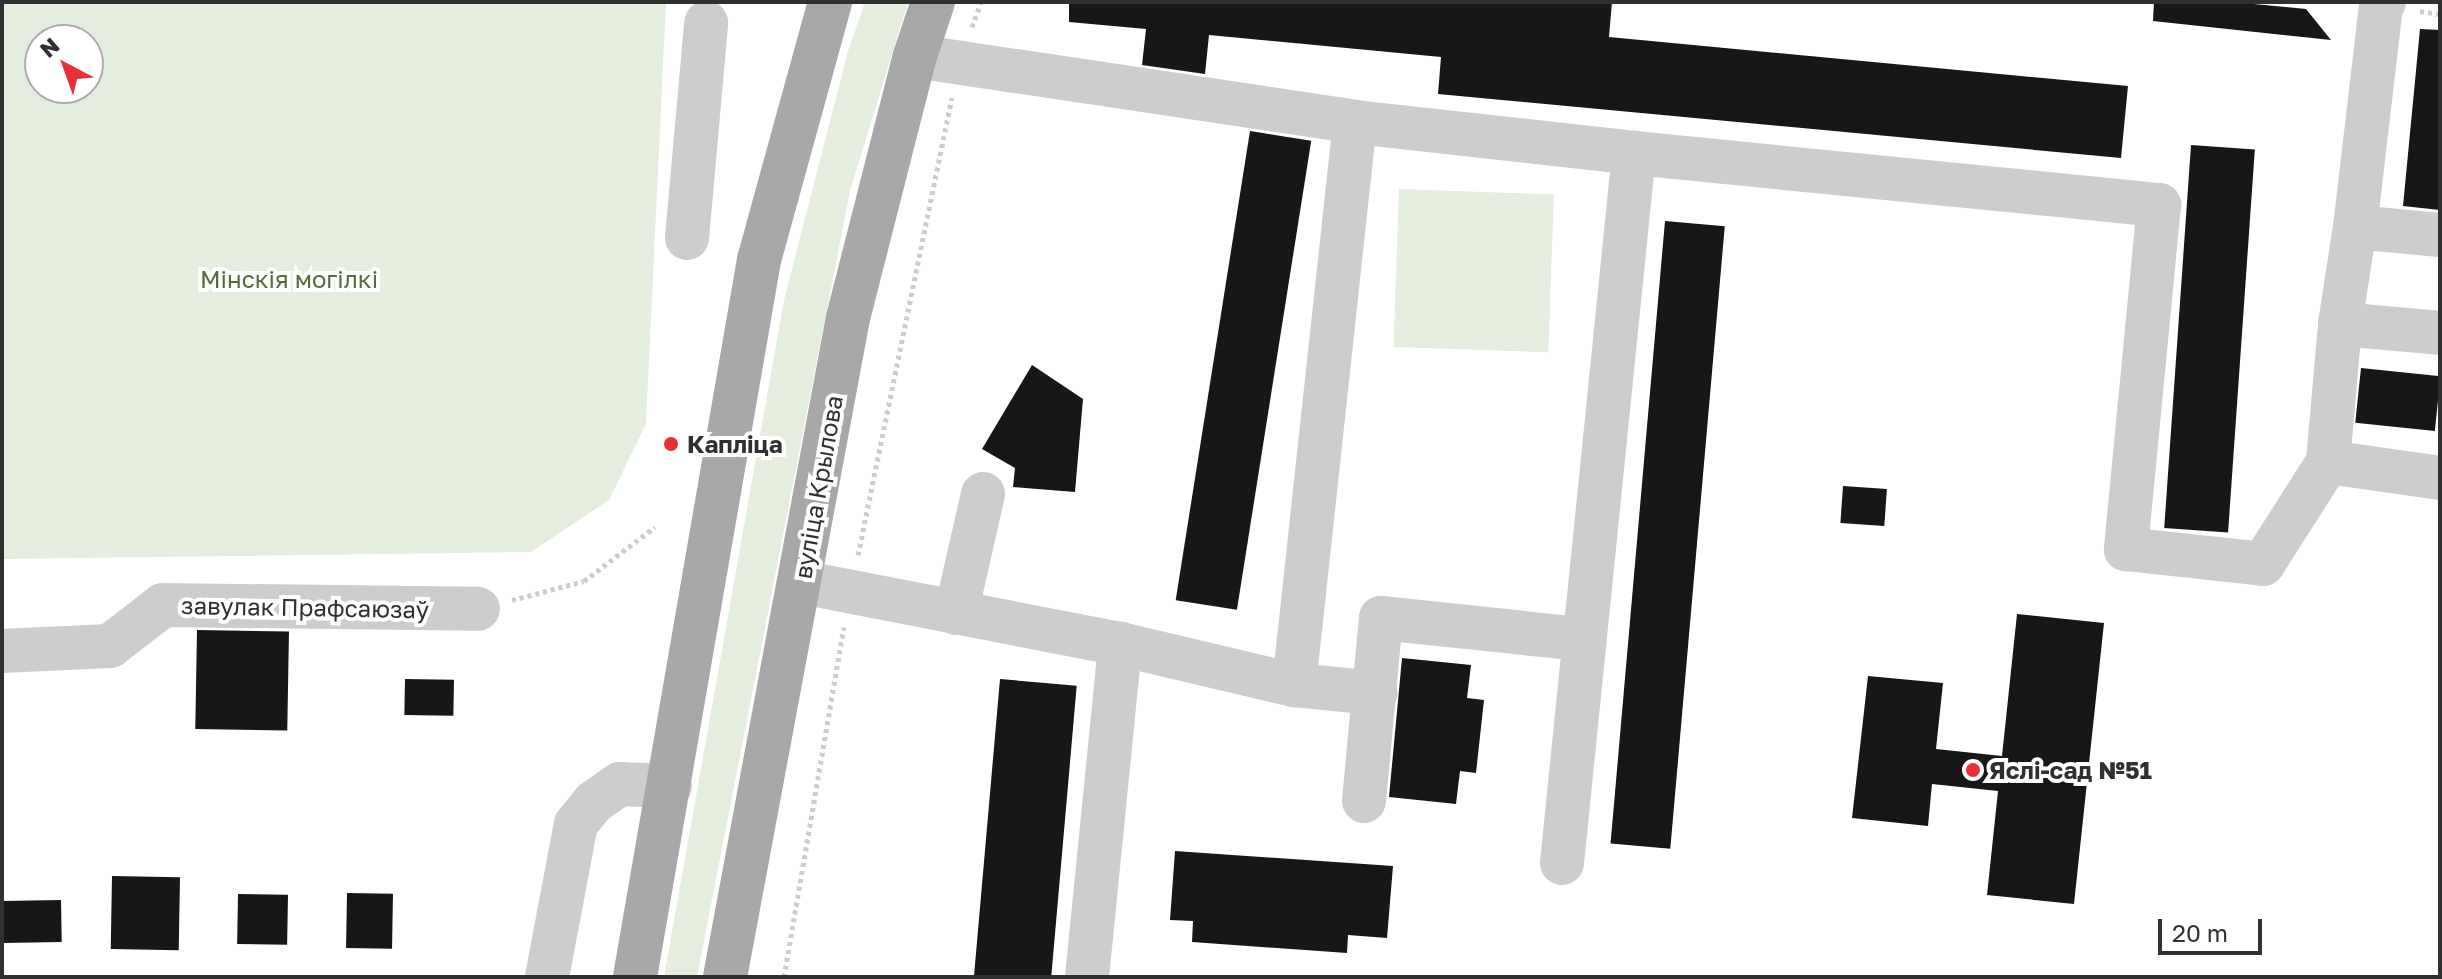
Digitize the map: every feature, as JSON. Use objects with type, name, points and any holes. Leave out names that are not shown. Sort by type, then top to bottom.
[{"type":"main road","points":[[635,977],[759,260],[830,2]]},
{"type":"main road","name":"вуліца Крылова","points":[[725,977],[848,318],[915,56],[933,2]]},
{"type":"street","points":[[915,56],[1355,122],[2159,205],[2126,549],[2263,564],[2328,462],[2340,324],[2355,227],[2381,6],[2384,2]]},
{"type":"street","points":[[687,238],[706,23]]},
{"type":"street","points":[[1294,685],[1355,122]]},
{"type":"street","points":[[1562,863],[1582,639],[1634,153]]},
{"type":"street","points":[[2355,227],[2440,235]]},
{"type":"street","points":[[2340,324],[2440,333]]},
{"type":"street","points":[[2328,462],[2440,478]]},
{"type":"street","points":[[956,613],[983,494]]},
{"type":"street","points":[[801,582],[1120,644],[1294,685],[1376,693]]},
{"type":"street","name":"завулак Прафсаюзаў","points":[[2,651],[110,646],[163,605],[478,609]]},
{"type":"street","points":[[1364,801],[1381,618],[1582,639]]},
{"type":"street","points":[[1087,977],[1120,644]]},
{"type":"street","points":[[547,977],[576,824],[594,802],[620,784],[670,786]]},
{"type":"path","points":[[784,977],[850,593],[960,62],[981,2]]},
{"type":"path","points":[[478,609],[584,581],[655,527]]},
{"type":"green space","name":"Мінскія могілкі","points":[[2,2],[666,2],[646,424],[609,500],[531,552],[2,559]]},
{"type":"green space","points":[[865,2],[908,2],[850,191],[697,977],[664,977],[784,300],[848,51]]},
{"type":"green space","points":[[1399,189],[1554,194],[1548,352],[1393,347]]},
{"type":"building","points":[[1069,2],[1612,2],[1609,37],[2128,86],[2121,158],[1438,94],[1441,57],[1209,35],[1205,74],[1142,65],[1146,29],[1069,22]]},
{"type":"building","points":[[2154,2],[2233,2],[2306,9],[2331,40],[2153,21]]},
{"type":"building","points":[[2420,29],[2440,30],[2440,210],[2403,206]]},
{"type":"building","points":[[1250,131],[1311,141],[1237,610],[1176,600]]},
{"type":"building","points":[[2191,145],[2255,149],[2228,533],[2164,528]]},
{"type":"building","points":[[1665,221],[1725,226],[1670,849],[1611,844]]},
{"type":"building","points":[[1032,365],[1083,399],[1075,492],[1013,487],[1015,468],[982,449]]},
{"type":"building","points":[[2361,368],[2440,376],[2435,431],[2355,423]]},
{"type":"building","points":[[1843,486],[1887,489],[1884,526],[1840,523]]},
{"type":"building","name":"Яслі-сад №51","points":[[2017,614],[2104,623],[2074,904],[1987,895],[1998,791],[1932,784],[1928,826],[1852,818],[1868,676],[1943,683],[1936,749],[2002,756]]},
{"type":"building","points":[[197,630],[289,632],[287,731],[195,729]]},
{"type":"building","points":[[1402,658],[1471,665],[1467,698],[1484,700],[1476,773],[1460,771],[1456,804],[1389,797]]},
{"type":"building","points":[[405,679],[454,680],[453,716],[404,715]]},
{"type":"building","points":[[1000,679],[1077,686],[1051,977],[974,977]]},
{"type":"building","points":[[1175,851],[1393,866],[1387,938],[1348,935],[1347,953],[1192,942],[1193,921],[1170,920]]},
{"type":"building","points":[[112,876],[180,877],[179,950],[111,949]]},
{"type":"building","points":[[347,893],[393,894],[392,949],[346,948]]},
{"type":"building","points":[[238,894],[288,895],[287,945],[237,944]]},
{"type":"building","points":[[61,900],[62,942],[3,943],[2,901]]},
{"type":"place","name":"Капліца","points":[[671,444]]},
{"type":"place","name":"Яслі-сад №51","points":[[1973,770]]}]
